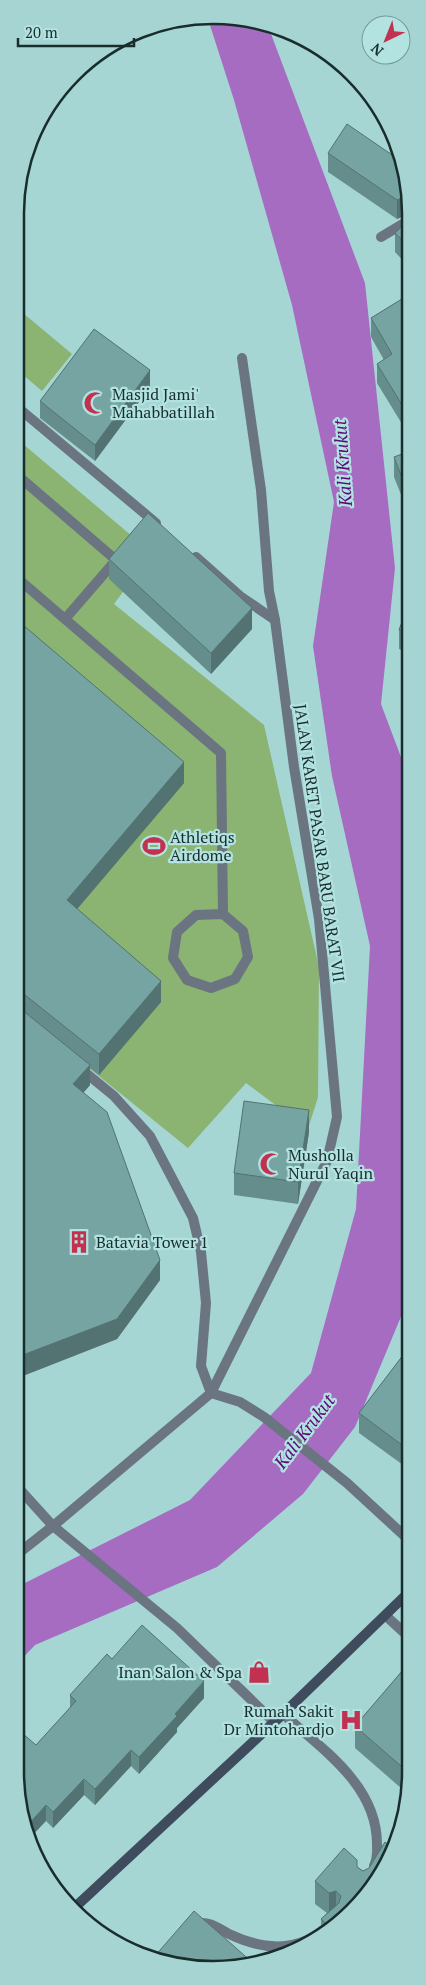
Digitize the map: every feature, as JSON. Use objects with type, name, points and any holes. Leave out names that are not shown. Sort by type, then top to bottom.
[{"type":"street","points":[[381,237],[402,224]]},
{"type":"street","name":"JALAN KARET PASAR BARU BARAT VII","points":[[24,1549],[211,1393],[327,1161],[337,1117],[318,919],[294,767],[275,620],[269,591],[261,490],[242,358]]},
{"type":"street","points":[[24,413],[163,529]]},
{"type":"street","points":[[24,481],[116,560],[65,619]]},
{"type":"street","points":[[184,547],[240,596],[275,620]]},
{"type":"street","points":[[24,584],[221,753],[223,914],[243,931],[248,957],[236,979],[211,988],[186,980],[173,958],[177,932],[196,915],[223,914]]},
{"type":"street","points":[[69,1060],[114,1096],[150,1136],[193,1218],[201,1252],[206,1303],[201,1366],[211,1393],[240,1402],[264,1417],[347,1483],[402,1535]]},
{"type":"street","points":[[24,1494],[53,1526],[177,1628],[274,1722]]},
{"type":"street","points":[[78,1905],[283,1714],[402,1600]]},
{"type":"street","points":[[386,1616],[402,1630]]},
{"type":"street","points":[[283,1714],[338,1764],[360,1787],[367,1802],[377,1835],[377,1860],[370,1873]]},
{"type":"street","points":[[188,1927],[199,1922],[212,1924],[251,1944],[290,1945]]},
{"type":"green space","points":[[24,314],[72,354],[42,391],[24,376]]},
{"type":"green space","name":"Athletiqs Airdome","points":[[24,445],[152,553],[114,604],[264,725],[319,967],[318,1097],[308,1129],[246,1083],[188,1148],[24,1015]]},
{"type":"water","name":"Kali Krukut","points":[[210,24],[238,25],[271,33],[365,283],[395,568],[381,704],[402,760],[402,1314],[355,1427],[303,1494],[217,1567],[35,1645],[24,1657],[24,1583],[190,1500],[311,1373],[356,1209],[370,946],[332,776],[313,646],[334,502],[292,305],[234,100]]},
{"type":"building","points":[[347,124],[393,156],[399,176],[402,198],[397,200],[328,153]]},
{"type":"building","points":[[402,226],[402,240],[395,233]]},
{"type":"building","points":[[402,299],[402,405],[377,364],[392,354],[371,318]]},
{"type":"building","name":"Masjid Jami' Mahabbatillah","points":[[94,329],[150,370],[95,445],[40,401]]},
{"type":"building","points":[[402,454],[402,478],[394,457]]},
{"type":"building","points":[[148,513],[252,608],[211,653],[109,559]]},
{"type":"building","points":[[24,626],[184,762],[67,900],[161,981],[99,1054],[24,994]]},
{"type":"building","name":"Batavia Tower 1","points":[[24,1011],[90,1065],[73,1084],[107,1112],[160,1260],[117,1319],[24,1355]]},
{"type":"building","name":"Musholla Nurul Yaqin","points":[[244,1101],[309,1110],[298,1182],[234,1173]]},
{"type":"building","points":[[402,1357],[402,1445],[359,1413]]},
{"type":"building","points":[[142,1625],[204,1681],[175,1714],[177,1716],[139,1757],[131,1750],[95,1789],[84,1779],[53,1812],[46,1805],[30,1822],[24,1784],[24,1735],[36,1745],[76,1701],[70,1695],[107,1654],[112,1659]]},
{"type":"building","points":[[402,1671],[402,1767],[355,1726]]},
{"type":"building","points":[[385,1842],[388,1844],[383,1856],[363,1887],[347,1906],[326,1923],[321,1919],[339,1903],[341,1896],[336,1891],[329,1893],[315,1881],[344,1848],[357,1860],[357,1867],[363,1871],[369,1868]]},
{"type":"building","points":[[194,1911],[248,1958],[201,1961],[176,1958],[158,1953]]},
{"type":"place","name":"Masjid Jami' Mahabbatillah","points":[[95,403]]},
{"type":"place","name":"Athletiqs Airdome","points":[[154,846]]},
{"type":"place","name":"Musholla Nurul Yaqin","points":[[271,1164]]},
{"type":"place","name":"Batavia Tower 1","points":[[79,1242]]},
{"type":"place","name":"Inan Salon & Spa","points":[[259,1672]]},
{"type":"place","name":"Rumah Sakit Dr Mintohardjo","points":[[351,1720]]}]
